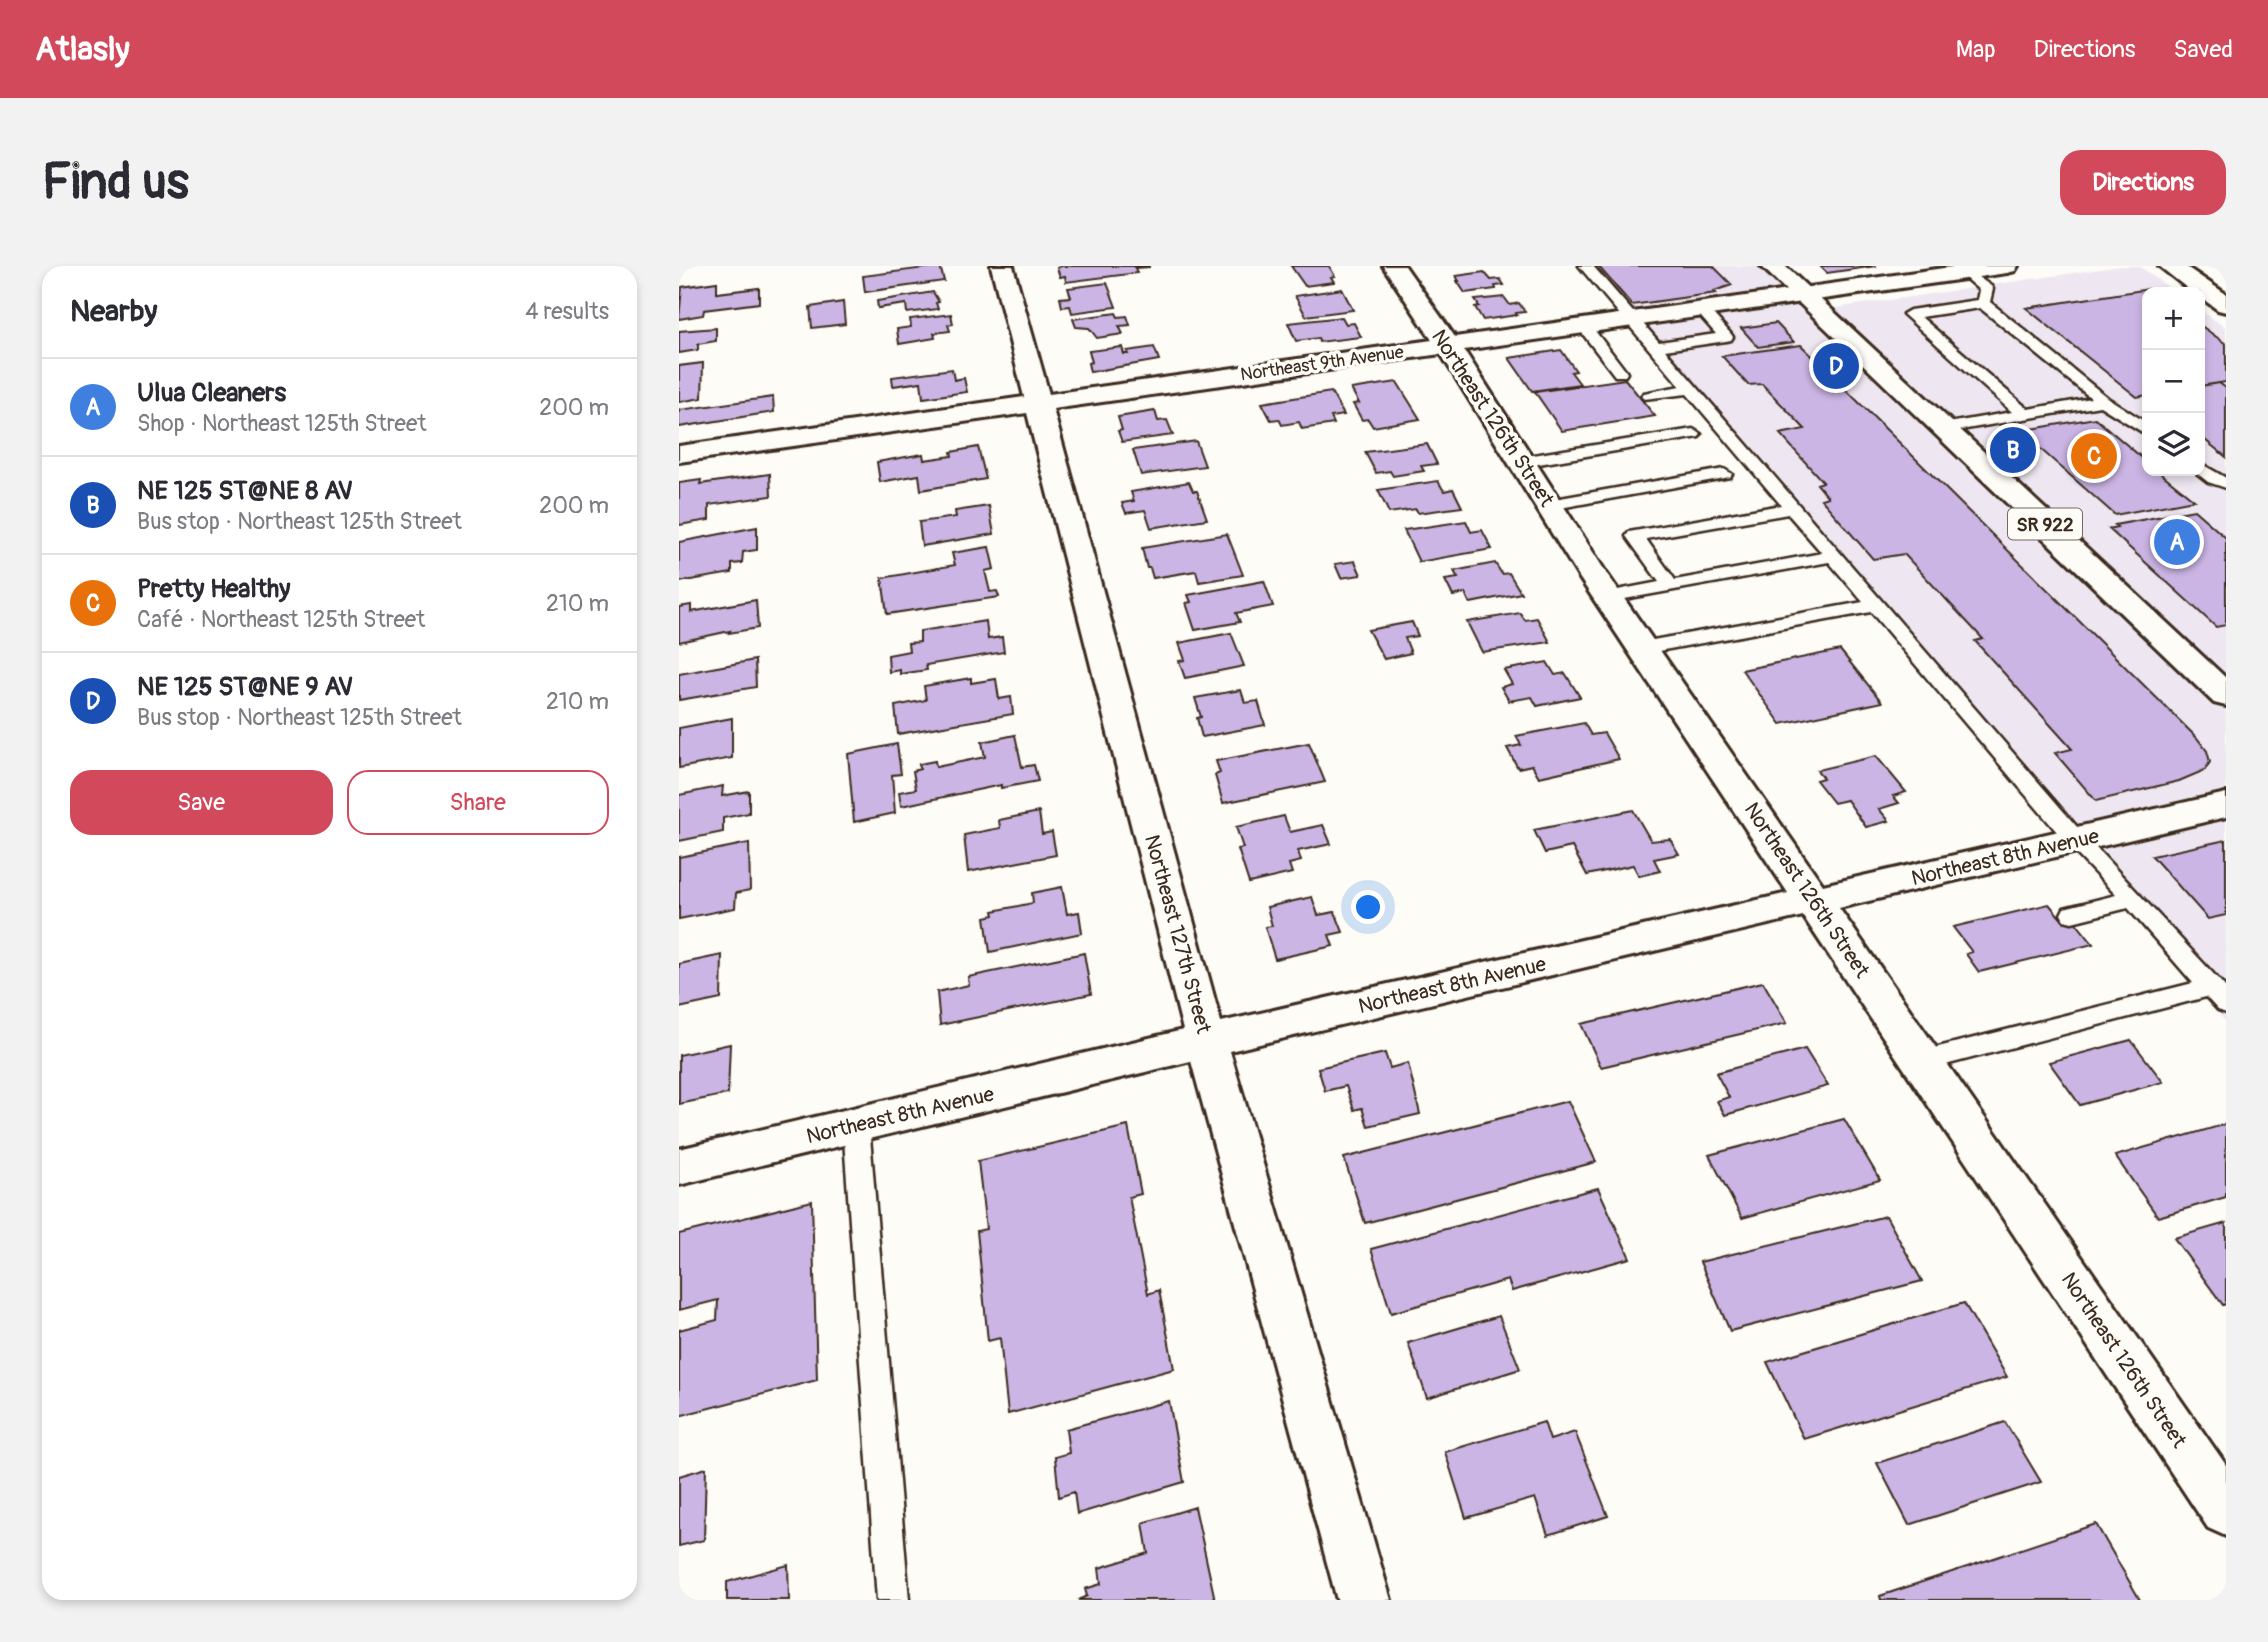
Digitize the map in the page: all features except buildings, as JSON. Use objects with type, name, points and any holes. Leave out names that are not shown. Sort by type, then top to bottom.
[{"type":"street","name":"Northeast 127th Street","points":[[1002,266],[1206,1041],[1364,1600]]},
{"type":"street","name":"Northeast 126th Street","points":[[1394,266],[1448,345],[1642,648],[1816,901],[2226,1510]]},
{"type":"street","name":"SR 922","points":[[1772,266],[2226,696]]},
{"type":"street","name":"Northeast 9th Avenue","points":[[679,454],[2007,266]]},
{"type":"street","points":[[2170,266],[2226,304]]},
{"type":"street","name":"Northeast 8th Avenue","points":[[679,1167],[1206,1041],[2226,805]]},
{"type":"lane","points":[[1586,266],[2076,840],[2219,995],[1922,1061]]},
{"type":"lane","points":[[1965,272],[1986,289],[1983,303]]},
{"type":"lane","points":[[2024,414],[1910,314],[1983,303],[2103,401],[2142,427]]},
{"type":"lane","points":[[1654,347],[1726,337],[1701,309]]},
{"type":"lane","points":[[1584,326],[1620,373]]},
{"type":"lane","points":[[1649,396],[1691,389]]},
{"type":"lane","points":[[1943,428],[2103,401]]},
{"type":"lane","points":[[1521,462],[1693,435]]},
{"type":"lane","points":[[2205,472],[2214,479],[2226,482]]},
{"type":"lane","points":[[1549,505],[1724,474]]},
{"type":"lane","points":[[1670,586],[1635,536],[1794,508]]},
{"type":"lane","points":[[1608,597],[1835,556]]},
{"type":"lane","points":[[1642,648],[1877,605]]},
{"type":"lane","points":[[2071,914],[2132,899]]},
{"type":"lane","points":[[856,1125],[893,1600]]},
{"type":"shaded area","points":[[1578,266],[1769,266],[1815,311],[2121,266],[2139,266],[2168,287],[2142,287],[2142,476],[2205,476],[2205,313],[2226,328],[2226,1022]]},
{"type":"place","name":"NE 125 ST@NE 9 AV","points":[[1836,366]]},
{"type":"place","name":"NE 125 ST@NE 8 AV","points":[[2013,450]]},
{"type":"place","name":"Pretty Healthy","points":[[2094,456]]},
{"type":"place","name":"Ulua Cleaners","points":[[2177,542]]}]
